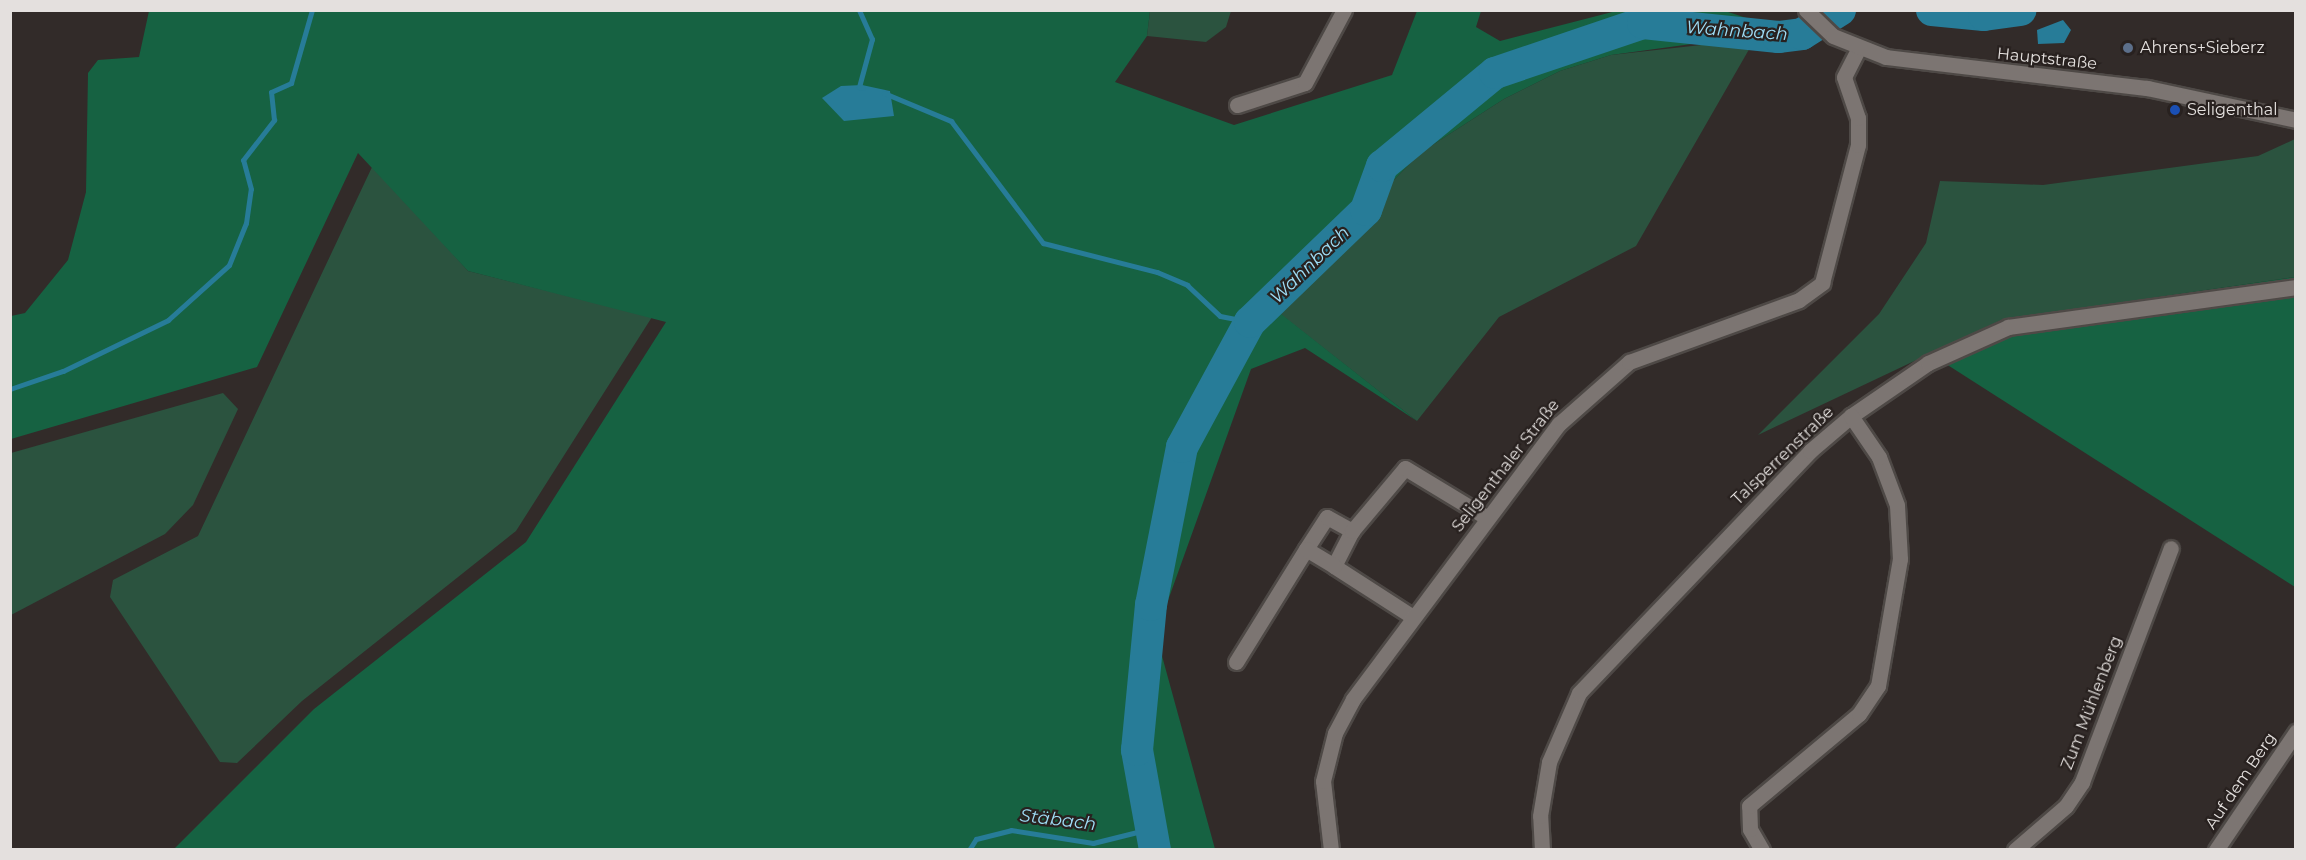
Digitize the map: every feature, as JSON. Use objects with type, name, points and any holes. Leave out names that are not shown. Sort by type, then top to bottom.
[{"type":"street","points":[[1237,105],[1305,83],[1344,10]]},
{"type":"street","name":"Hauptstraße","points":[[1806,10],[1833,36],[1859,48],[1922,64],[2147,88],[2295,120]]},
{"type":"street","name":"Seligenthaler Straße","points":[[1331,849],[1323,781],[1335,733],[1413,617],[1486,517],[1559,424],[1629,363],[1799,300],[1822,283],[1858,145],[1858,118],[1844,77],[1859,48]]},
{"type":"street","name":"Talsperrenstraße","points":[[1542,849],[1540,816],[1549,762],[1579,693],[1810,451],[1851,416],[1928,363],[2008,327],[2295,287]]},
{"type":"street","points":[[1762,849],[1750,829],[1749,806],[1859,714],[1878,686],[1900,559],[1897,505],[1879,456],[1851,416]]},
{"type":"street","points":[[1334,566],[1352,531],[1405,468],[1486,517]]},
{"type":"street","points":[[1236,662],[1327,517],[1352,531]]},
{"type":"street","name":"Zum Mühlenberg","points":[[2015,849],[2066,806],[2082,782],[2171,548]]},
{"type":"street","points":[[1306,549],[1413,617]]},
{"type":"street","name":"Auf dem Berg","points":[[2216,849],[2295,732]]},
{"type":"green space","points":[[1620,10],[1725,11],[1787,31],[1611,55],[1560,71],[1504,99],[1420,153],[1331,245],[1262,299],[1417,421],[1305,348],[1251,369],[1156,634],[1215,849],[174,849],[314,709],[526,542],[666,322],[468,271],[358,153],[257,367],[11,439],[11,316],[25,313],[68,260],[86,192],[88,73],[98,60],[139,57],[149,11],[1150,11],[1147,36],[1115,82],[1234,125],[1392,75],[1417,11],[1481,11],[1476,27],[1500,41]],"holes":[[[841,86],[890,91],[893,116]]]},
{"type":"green space","points":[[1150,11],[1231,11],[1226,27],[1206,42],[1147,36]]},
{"type":"green space","points":[[1755,39],[1636,246],[1499,317],[1417,421],[1261,299],[1331,245],[1420,153],[1504,99],[1560,71],[1611,55]]},
{"type":"green space","points":[[2295,139],[2295,277],[2001,320],[1758,435],[1879,314],[1926,243],[1940,181],[2043,185],[2258,156]]},
{"type":"green space","points":[[373,165],[468,271],[652,317],[516,531],[302,701],[237,763],[220,762],[110,597],[113,580],[198,536]]},
{"type":"green space","points":[[2295,277],[2295,587],[1932,355],[2001,320]]},
{"type":"green space","points":[[223,393],[238,409],[193,505],[165,534],[11,615],[11,453]]},
{"type":"water","points":[[2063,20],[2071,30],[2064,43],[2038,44],[2037,30]]},
{"type":"water","points":[[862,85],[890,91],[894,116],[844,121],[822,98],[841,86]]},
{"type":"waterway","points":[[10,389],[63,371],[168,320],[229,265],[246,223],[251,189],[243,160],[274,120],[271,92],[291,83],[312,10]]},
{"type":"waterway","points":[[859,10],[872,39],[859,87],[863,88]]},
{"type":"waterway","name":"Wahnbach","points":[[1155,850],[1137,750],[1151,605],[1182,447],[1250,322],[1366,210],[1382,166],[1495,73],[1643,23],[1778,37],[1802,34],[1840,10]]},
{"type":"waterway","name":"Wahnbach","points":[[1932,10],[1984,15],[2021,10]]},
{"type":"waterway","points":[[884,93],[951,121],[1043,243],[1157,272],[1187,285],[1220,316],[1250,322]]},
{"type":"waterway","name":"Stäbach","points":[[969,850],[976,839],[1011,830],[1093,843],[1149,829]]},
{"type":"place","name":"Ahrens+Sieberz","points":[[2128,48]]},
{"type":"place","name":"Seligenthal","points":[[2175,110]]}]
